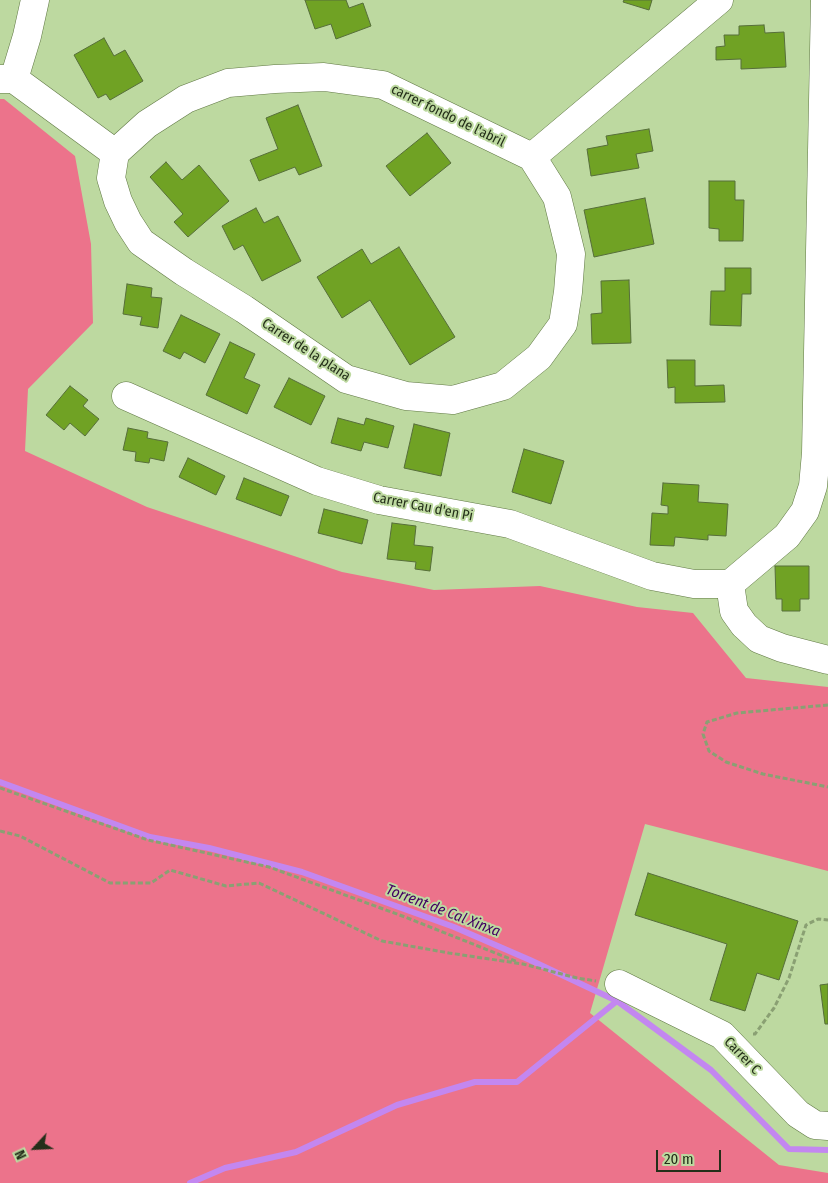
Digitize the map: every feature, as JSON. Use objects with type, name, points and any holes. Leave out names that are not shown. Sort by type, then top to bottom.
[{"type":"street","points":[[35,0],[27,36],[7,79],[115,153]]},
{"type":"street","points":[[532,157],[719,0]]},
{"type":"street","points":[[825,0],[816,453],[813,486],[805,511],[787,536],[730,584],[734,611],[744,625],[759,639],[782,648],[828,660]]},
{"type":"street","name":"carrer fondo de l'abril","points":[[115,153],[148,124],[186,99],[228,83],[324,77],[383,85],[532,157]]},
{"type":"street","name":"Carrer de la plana","points":[[115,153],[111,178],[118,202],[141,242],[184,272],[244,309],[346,379],[406,396],[453,400],[503,386],[539,357],[564,324],[571,254],[557,197],[532,157]]},
{"type":"street","name":"Carrer Cau d'en Pi","points":[[126,396],[316,481],[379,500],[510,524],[652,576],[694,584],[730,584]]},
{"type":"street","name":"Carrer C","points":[[618,984],[722,1035],[798,1114],[815,1124],[828,1126]]},
{"type":"path","points":[[828,705],[737,713],[707,722],[703,734],[709,752],[726,762],[763,774],[828,787]]},
{"type":"path","points":[[0,788],[148,840],[269,867],[405,917],[523,964]]},
{"type":"path","points":[[0,831],[20,836],[110,884],[151,883],[170,870],[226,886],[259,884],[382,941],[523,964],[577,978],[618,984]]},
{"type":"path","points":[[722,1035],[755,1034],[774,1008],[788,978],[806,926],[818,919],[828,920]]},
{"type":"shaded area","points":[[0,99],[4,99],[75,156],[91,244],[93,323],[28,389],[25,451],[147,507],[342,572],[434,590],[540,586],[637,607],[693,613],[746,678],[828,687],[828,871],[645,824],[590,1013],[779,1165],[828,1173],[828,1183],[0,1183]]},
{"type":"building","points":[[305,0],[346,0],[349,8],[363,3],[371,26],[336,39],[331,24],[315,29]]},
{"type":"building","points":[[624,0],[652,0],[649,10],[623,2]]},
{"type":"building","points":[[764,25],[765,33],[784,32],[786,67],[741,69],[741,59],[716,60],[716,47],[725,46],[724,35],[739,35],[739,26]]},
{"type":"building","points":[[104,38],[114,56],[125,50],[143,81],[110,100],[106,94],[98,98],[74,55]]},
{"type":"building","points":[[298,105],[322,166],[299,175],[295,167],[259,181],[250,160],[278,149],[266,118]]},
{"type":"building","points":[[649,129],[653,151],[636,154],[639,168],[591,176],[587,149],[608,145],[606,136]]},
{"type":"building","points":[[427,133],[451,163],[410,196],[386,166]]},
{"type":"building","points":[[166,162],[182,180],[199,165],[229,201],[188,237],[174,222],[183,214],[150,177]]},
{"type":"building","points":[[709,181],[735,181],[735,200],[744,200],[743,241],[719,241],[719,229],[709,228]]},
{"type":"building","points":[[645,198],[654,244],[594,257],[584,210]]},
{"type":"building","points":[[256,208],[264,223],[278,216],[301,261],[262,281],[243,245],[234,250],[222,226]]},
{"type":"building","points":[[399,247],[455,337],[410,365],[370,300],[342,318],[317,277],[362,249],[371,264]]},
{"type":"building","points":[[725,268],[751,268],[751,294],[742,294],[741,326],[710,325],[711,291],[725,291]]},
{"type":"building","points":[[629,280],[631,343],[592,344],[591,314],[602,313],[601,281]]},
{"type":"building","points":[[127,284],[152,288],[151,297],[162,298],[158,328],[140,325],[142,317],[123,314]]},
{"type":"building","points":[[181,315],[220,334],[205,363],[184,352],[180,359],[163,351]]},
{"type":"building","points":[[230,342],[255,354],[244,378],[260,385],[247,414],[206,395]]},
{"type":"building","points":[[667,360],[695,360],[695,386],[724,385],[725,402],[675,403],[675,387],[668,388]]},
{"type":"building","points":[[289,378],[325,396],[311,425],[274,407]]},
{"type":"building","points":[[70,386],[88,400],[83,406],[99,419],[85,436],[70,423],[64,430],[46,415]]},
{"type":"building","points":[[338,418],[364,425],[366,418],[394,426],[388,448],[364,442],[361,451],[331,443]]},
{"type":"building","points":[[414,424],[450,433],[441,476],[404,468]]},
{"type":"building","points":[[128,428],[148,432],[147,438],[168,442],[164,461],[150,458],[149,463],[135,461],[136,452],[123,450]]},
{"type":"building","points":[[524,449],[564,461],[551,504],[512,492]]},
{"type":"building","points":[[188,458],[225,476],[216,495],[179,477]]},
{"type":"building","points":[[244,478],[289,496],[281,516],[236,499]]},
{"type":"building","points":[[663,483],[699,485],[698,502],[728,504],[726,536],[708,535],[708,540],[675,537],[674,546],[650,545],[652,513],[668,514],[668,506],[661,505]]},
{"type":"building","points":[[324,509],[368,520],[362,544],[318,533]]},
{"type":"building","points":[[392,523],[416,526],[414,545],[433,547],[430,571],[415,569],[416,562],[387,559]]},
{"type":"building","points":[[775,566],[809,566],[809,599],[800,599],[800,611],[782,611],[782,599],[776,599]]},
{"type":"building","points":[[648,873],[798,921],[779,980],[757,973],[745,1011],[710,1000],[727,944],[635,915]]},
{"type":"building","points":[[828,984],[828,1024],[825,1024],[820,985]]},
{"type":"waterway","name":"Torrent de Cal Xinxa","points":[[0,782],[150,837],[209,848],[302,872],[454,927],[530,960],[617,1001],[646,1022],[711,1070],[789,1149],[828,1150]]},
{"type":"waterway","points":[[190,1183],[225,1168],[296,1152],[397,1105],[475,1082],[517,1082],[617,1001]]}]
